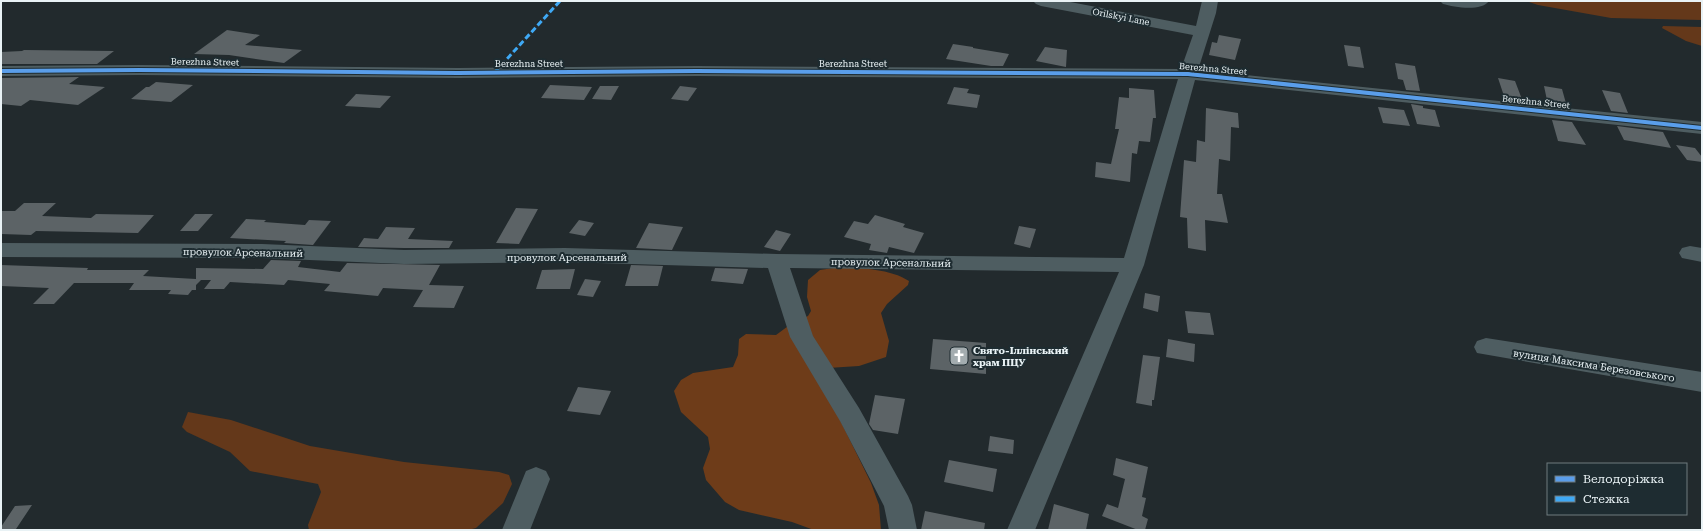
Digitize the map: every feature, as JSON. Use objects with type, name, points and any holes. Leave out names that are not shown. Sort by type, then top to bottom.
[{"type":"street","name":"Orilskyi Lane","points":[[1041,1],[1201,32]]},
{"type":"street","points":[[1021,530],[1133,265],[1188,74],[1208,13],[1210,1]]},
{"type":"street","points":[[1448,1],[1475,3],[1481,1]]},
{"type":"street","name":"Berezhna Street","points":[[1,71],[139,70],[458,73],[721,71],[1188,74],[1702,128]]},
{"type":"street","name":"провулок Арсенальний","points":[[1,250],[262,251],[404,257],[565,255],[777,261],[1133,265]]},
{"type":"street","points":[[777,261],[802,337],[850,415],[898,505],[903,530]]},
{"type":"street","name":"вулиця Максима Березовського","points":[[1486,347],[1702,382]]},
{"type":"street","points":[[516,530],[536,479]]},
{"type":"shaded area","points":[[1526,1],[1702,1],[1702,20],[1611,18],[1538,5]]},
{"type":"shaded area","points":[[1663,26],[1702,27],[1702,46],[1686,41],[1662,28]]},
{"type":"shaded area","points":[[840,267],[885,272],[902,277],[909,281],[908,285],[887,304],[881,313],[889,341],[886,357],[859,366],[828,368],[818,375],[871,483],[879,505],[881,530],[814,530],[792,522],[739,510],[725,502],[706,480],[703,468],[710,449],[708,437],[681,412],[674,391],[681,380],[693,373],[733,367],[738,355],[739,339],[746,334],[776,335],[791,324],[808,316],[811,311],[807,297],[808,280],[820,270]]},
{"type":"shaded area","points":[[188,412],[231,420],[310,446],[404,462],[499,472],[509,475],[512,484],[503,503],[476,528],[468,530],[309,530],[308,525],[321,492],[318,484],[250,471],[230,452],[187,432],[182,427]]},
{"type":"building","points":[[227,30],[260,35],[245,45],[302,50],[284,63],[229,55],[194,54]]},
{"type":"building","points":[[1219,35],[1241,39],[1235,60],[1209,55],[1212,42],[1217,43]]},
{"type":"building","points":[[953,44],[1009,54],[1003,66],[991,66],[946,59]]},
{"type":"building","points":[[1344,45],[1360,47],[1364,68],[1348,66]]},
{"type":"building","points":[[1045,47],[1067,50],[1066,67],[1036,61]]},
{"type":"building","points":[[24,50],[114,51],[97,64],[1,64],[1,52]]},
{"type":"building","points":[[1395,63],[1415,66],[1420,91],[1406,90],[1403,80],[1398,79]]},
{"type":"building","points":[[79,77],[69,84],[105,87],[78,105],[30,100],[21,106],[1,104],[1,78]]},
{"type":"building","points":[[1498,78],[1515,81],[1523,102],[1505,99]]},
{"type":"building","points":[[156,82],[193,85],[171,102],[131,99],[146,87],[149,87]]},
{"type":"building","points":[[550,85],[592,87],[584,100],[541,98]]},
{"type":"building","points":[[600,86],[619,86],[611,100],[592,99]]},
{"type":"building","points":[[680,86],[697,88],[688,101],[671,99]]},
{"type":"building","points":[[1544,86],[1562,89],[1567,107],[1548,105]]},
{"type":"building","points":[[954,87],[969,89],[967,93],[980,95],[977,108],[947,104]]},
{"type":"building","points":[[1129,88],[1154,90],[1156,118],[1153,118],[1150,142],[1139,141],[1137,154],[1132,153],[1130,182],[1095,177],[1096,162],[1111,164],[1119,129],[1115,129],[1119,97],[1129,98]]},
{"type":"building","points":[[1602,90],[1620,93],[1628,113],[1611,111]]},
{"type":"building","points":[[356,94],[391,96],[380,108],[345,106]]},
{"type":"building","points":[[1411,104],[1435,110],[1440,127],[1417,124]]},
{"type":"building","points":[[1378,107],[1404,110],[1410,126],[1383,123]]},
{"type":"building","points":[[1206,108],[1238,113],[1239,128],[1231,127],[1230,161],[1219,159],[1217,194],[1222,194],[1228,223],[1205,220],[1206,251],[1188,248],[1187,218],[1180,217],[1184,160],[1196,162],[1197,140],[1205,142]]},
{"type":"building","points":[[1552,120],[1572,122],[1586,145],[1558,141]]},
{"type":"building","points":[[1617,126],[1663,132],[1671,148],[1624,140]]},
{"type":"building","points":[[1676,145],[1695,148],[1702,157],[1702,162],[1687,160]]},
{"type":"building","points":[[24,203],[56,203],[42,216],[91,218],[96,214],[154,215],[138,233],[36,231],[31,235],[1,234],[1,211],[15,211]]},
{"type":"building","points":[[516,208],[538,209],[519,244],[496,243]]},
{"type":"building","points":[[195,214],[213,214],[198,231],[180,231]]},
{"type":"building","points":[[875,215],[905,224],[903,227],[924,233],[914,253],[889,247],[887,253],[869,250],[871,244],[844,237],[854,221],[868,224]]},
{"type":"building","points":[[246,219],[305,225],[309,220],[331,221],[313,245],[284,243],[286,241],[230,238]]},
{"type":"building","points":[[579,220],[594,223],[585,236],[569,233]]},
{"type":"building","points":[[649,223],[683,227],[672,250],[636,248]]},
{"type":"building","points":[[1019,226],[1036,229],[1030,248],[1014,244]]},
{"type":"building","points":[[386,227],[415,228],[408,239],[453,241],[449,248],[358,247],[364,238],[378,239]]},
{"type":"building","points":[[776,230],[791,234],[780,251],[764,247]]},
{"type":"building","points":[[271,260],[301,261],[298,267],[340,272],[347,263],[440,265],[429,285],[464,286],[454,308],[413,307],[423,290],[383,288],[378,296],[324,291],[330,284],[288,280],[284,285],[230,282],[224,289],[204,289],[211,280],[201,280],[196,285],[196,290],[192,290],[188,295],[168,294],[171,290],[129,290],[134,283],[74,283],[54,304],[33,304],[49,288],[1,286],[1,265],[88,268],[87,270],[149,270],[143,276],[196,279],[196,268],[263,269]]},
{"type":"building","points":[[631,265],[663,266],[658,286],[625,286]]},
{"type":"building","points":[[715,268],[748,269],[743,284],[711,281]]},
{"type":"building","points":[[575,269],[570,289],[536,289],[542,270]]},
{"type":"building","points":[[585,279],[601,281],[593,297],[577,295]]},
{"type":"building","points":[[1145,293],[1160,296],[1158,312],[1143,308]]},
{"type":"building","points":[[1185,311],[1210,313],[1214,335],[1188,333]]},
{"type":"building","name":"Свято-Іллінський храм ПЦУ","points":[[933,339],[986,343],[986,374],[930,369]]},
{"type":"building","points":[[1168,339],[1195,344],[1194,362],[1166,357]]},
{"type":"building","points":[[1143,355],[1160,357],[1152,406],[1136,403]]},
{"type":"building","points":[[578,387],[611,391],[600,415],[567,411]]},
{"type":"building","points":[[875,395],[905,399],[898,434],[873,430],[869,424]]},
{"type":"building","points":[[990,436],[1014,440],[1013,454],[988,451]]},
{"type":"building","points":[[1116,458],[1148,467],[1142,497],[1146,498],[1142,516],[1148,519],[1145,530],[1138,530],[1102,516],[1107,504],[1118,508],[1125,479],[1113,475]]},
{"type":"building","points":[[949,460],[997,469],[993,492],[944,482]]},
{"type":"building","points":[[1054,504],[1089,514],[1086,530],[1048,530]]},
{"type":"building","points":[[32,505],[16,529],[1,530],[1,527],[15,506]]},
{"type":"building","points":[[925,511],[985,523],[984,530],[921,530]]},
{"type":"marked path","points":[[495,72],[560,1]]},
{"type":"cycle path","points":[[1,71],[139,70],[458,73],[697,71],[1188,74],[1702,128]]},
{"type":"place","name":"Свято-Іллінський храм ПЦУ","points":[[959,356]]}]
